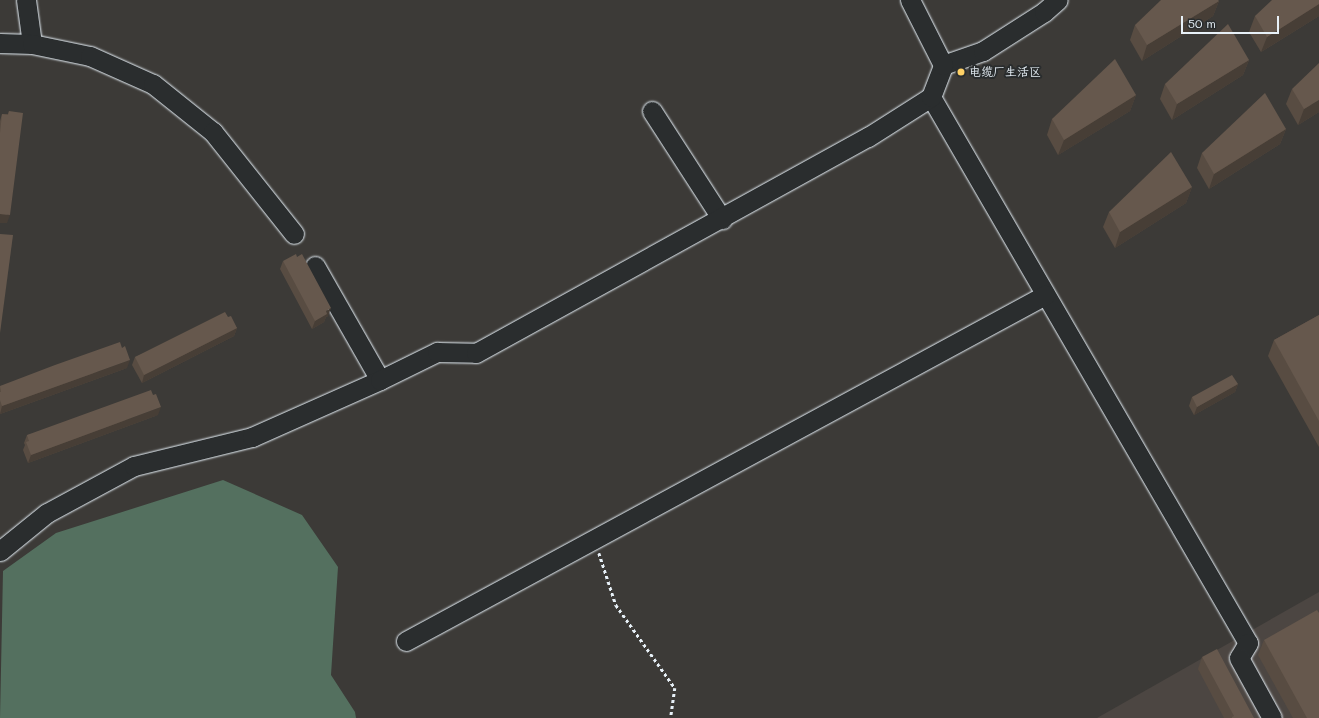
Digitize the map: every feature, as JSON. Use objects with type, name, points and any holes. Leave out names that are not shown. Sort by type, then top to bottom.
[{"type":"street","points":[[26,0],[32,44]]},
{"type":"street","points":[[910,0],[943,66]]},
{"type":"street","points":[[0,551],[47,513],[134,466],[252,437],[380,380],[437,352],[476,353],[722,219],[868,137],[930,98],[943,66],[983,51],[1044,12],[1058,0]]},
{"type":"street","points":[[0,43],[32,44],[90,56],[153,84],[213,132],[294,234]]},
{"type":"street","points":[[930,98],[1248,643],[1239,658],[1272,718]]},
{"type":"street","points":[[652,111],[722,219]]},
{"type":"street","points":[[315,266],[380,380]]},
{"type":"street","points":[[406,642],[1045,295]]},
{"type":"path","points":[[595,539],[616,605],[675,688],[671,718]]},
{"type":"shaded area","points":[[1319,592],[1319,718],[1097,718]]},
{"type":"green space","points":[[223,480],[302,515],[338,567],[331,675],[355,712],[356,718],[0,718],[3,571],[56,533]]},
{"type":"building","points":[[1161,0],[1219,1],[1147,45],[1135,25]]},
{"type":"building","points":[[1272,0],[1319,0],[1319,4],[1267,37],[1255,16]]},
{"type":"building","points":[[1228,24],[1249,60],[1177,104],[1165,84]]},
{"type":"building","points":[[1115,59],[1136,95],[1064,140],[1052,119]]},
{"type":"building","points":[[1319,63],[1319,100],[1304,109],[1292,89]]},
{"type":"building","points":[[1265,93],[1286,129],[1214,174],[1202,153]]},
{"type":"building","points":[[9,111],[23,113],[10,215],[0,214],[0,133],[2,114],[8,115]]},
{"type":"building","points":[[1171,152],[1192,187],[1120,232],[1109,212]]},
{"type":"building","points":[[0,234],[13,235],[0,333]]},
{"type":"building","points":[[296,254],[297,257],[302,254],[331,308],[326,311],[327,314],[315,321],[283,261]]},
{"type":"building","points":[[225,312],[228,317],[231,316],[237,328],[144,375],[135,357]]},
{"type":"building","points":[[1319,315],[1319,421],[1274,340]]},
{"type":"building","points":[[120,342],[122,348],[125,346],[130,360],[2,406],[0,400],[0,386]]},
{"type":"building","points":[[1232,375],[1238,384],[1197,407],[1192,397]]},
{"type":"building","points":[[151,390],[153,395],[156,394],[161,407],[31,455],[26,442],[29,441],[27,435]]},
{"type":"building","points":[[1317,610],[1319,613],[1319,718],[1307,718],[1264,640]]},
{"type":"building","points":[[1217,649],[1254,718],[1232,718],[1234,716],[1202,657]]},
{"type":"place","name":"电缆厂生活区","points":[[961,72]]}]
